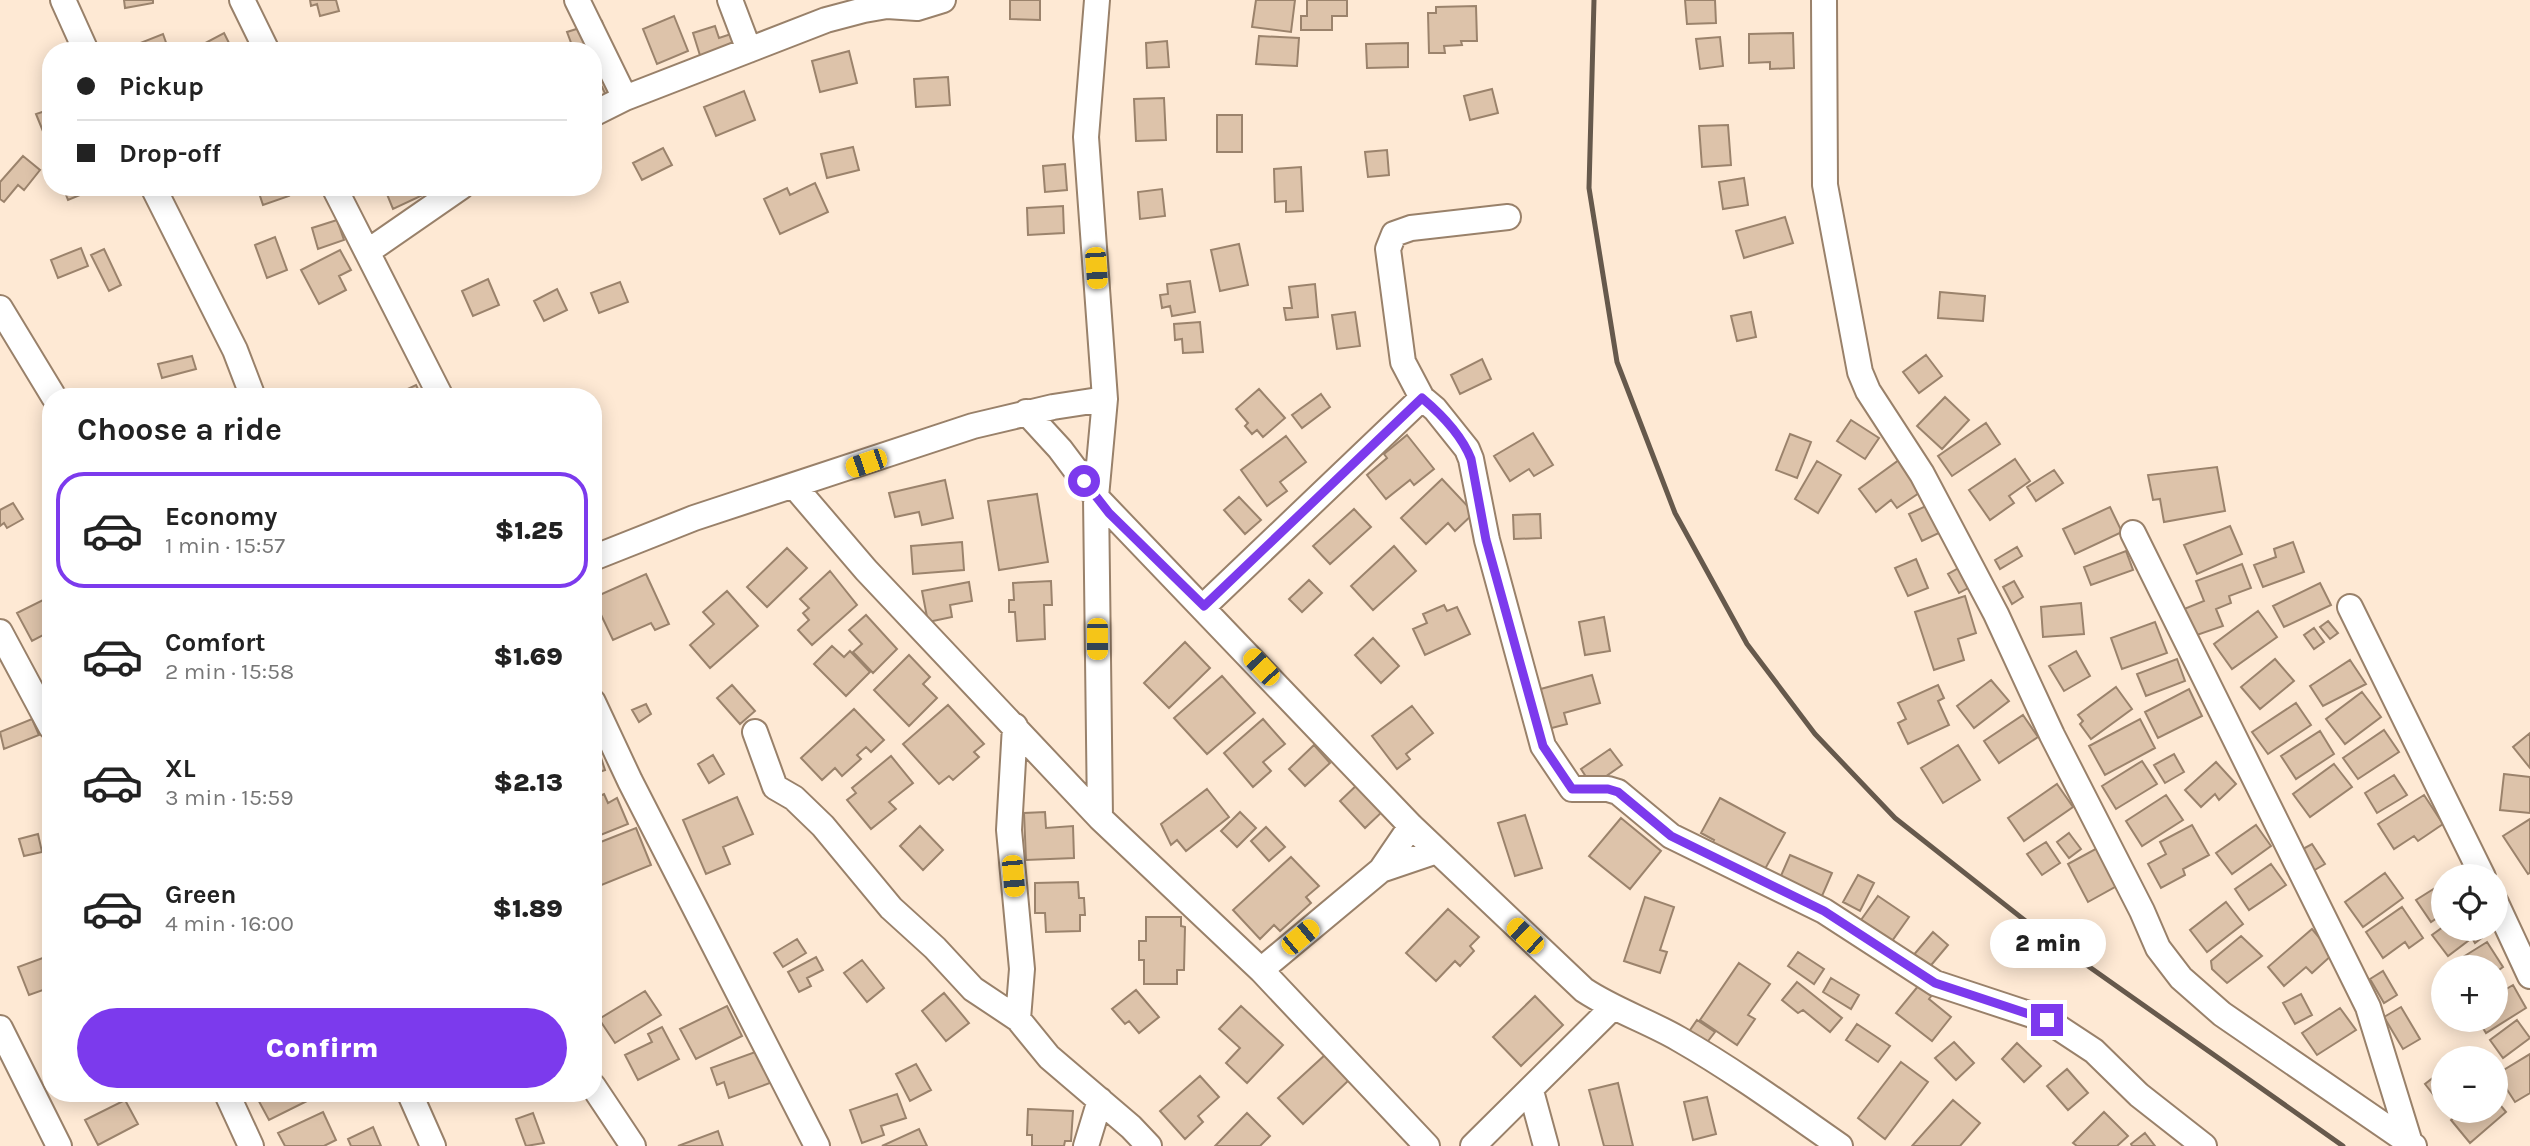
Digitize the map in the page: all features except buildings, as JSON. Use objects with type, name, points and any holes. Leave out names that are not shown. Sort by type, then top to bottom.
[{"type":"street","points":[[63,0],[82,42]]},
{"type":"street","points":[[242,0],[263,42]]},
{"type":"street","points":[[577,0],[598,42]]},
{"type":"street","points":[[730,0],[749,50]]},
{"type":"street","points":[[602,110],[625,98],[826,20],[887,6],[916,8],[943,0]]},
{"type":"street","points":[[1097,0],[1086,137],[1105,399],[1096,497],[1100,818]]},
{"type":"street","points":[[1824,0],[1825,185],[1860,372],[1868,391],[1922,474],[1996,614],[2052,735],[2143,911],[2158,948],[2182,978],[2222,1014],[2412,1144]]},
{"type":"street","points":[[602,51],[625,98]]},
{"type":"street","points":[[158,196],[235,350],[250,388]]},
{"type":"street","points":[[339,196],[437,388]]},
{"type":"street","points":[[367,252],[448,196]]},
{"type":"street","points":[[1508,217],[1411,228],[1394,234],[1388,249],[1403,362],[1422,398],[1435,409],[1467,449],[1471,459],[1486,540],[1543,746],[1572,789],[1608,789],[1618,792],[1671,836],[1824,911],[1935,983],[2047,1020],[2094,1051],[2139,1095],[2204,1146]]},
{"type":"street","points":[[0,308],[49,388]]},
{"type":"street","points":[[1204,606],[1422,398]]},
{"type":"street","points":[[602,554],[694,518],[795,487],[973,426],[1026,412],[1105,399]]},
{"type":"street","points":[[1026,412],[1060,449],[1109,513],[1204,606],[1411,826],[1584,990],[1611,1009],[1677,1037],[1766,1093],[1806,1136],[1840,1146]]},
{"type":"street","points":[[795,487],[866,570],[1100,818],[1261,970],[1427,1146]]},
{"type":"street","points":[[2133,533],[2368,1007],[2412,1144]]},
{"type":"street","points":[[2350,607],[2477,864]]},
{"type":"street","points":[[0,632],[42,710]]},
{"type":"street","points":[[602,721],[817,1146]]},
{"type":"street","points":[[1016,726],[1009,830],[1022,969],[1018,1018]]},
{"type":"street","points":[[755,732],[775,788],[794,798],[823,826],[891,908],[935,947],[973,989],[1018,1018],[1049,1057],[1149,1146]]},
{"type":"street","points":[[1261,970],[1381,870],[1411,826]]},
{"type":"street","points":[[1381,870],[1437,851]]},
{"type":"street","points":[[2508,929],[2530,976]]},
{"type":"street","points":[[1474,1146],[1611,1009]]},
{"type":"street","points":[[0,1028],[59,1146]]},
{"type":"street","points":[[1531,1091],[1546,1146]]},
{"type":"street","points":[[602,1100],[633,1146]]},
{"type":"street","points":[[1086,1146],[1100,1100]]},
{"type":"street","points":[[231,1102],[251,1146]]},
{"type":"street","points":[[414,1102],[433,1146]]},
{"type":"railway","points":[[1594,0],[1589,188],[1617,362],[1675,513],[1747,644],[1815,734],[1895,818],[2037,930],[2343,1146]]},
{"type":"route","points":[[1084,481],[1109,513],[1204,606],[1422,398],[1435,409],[1467,449],[1471,459],[1486,540],[1543,746],[1572,789],[1608,789],[1618,792],[1671,836],[1824,911],[1935,983],[2047,1020]]}]
